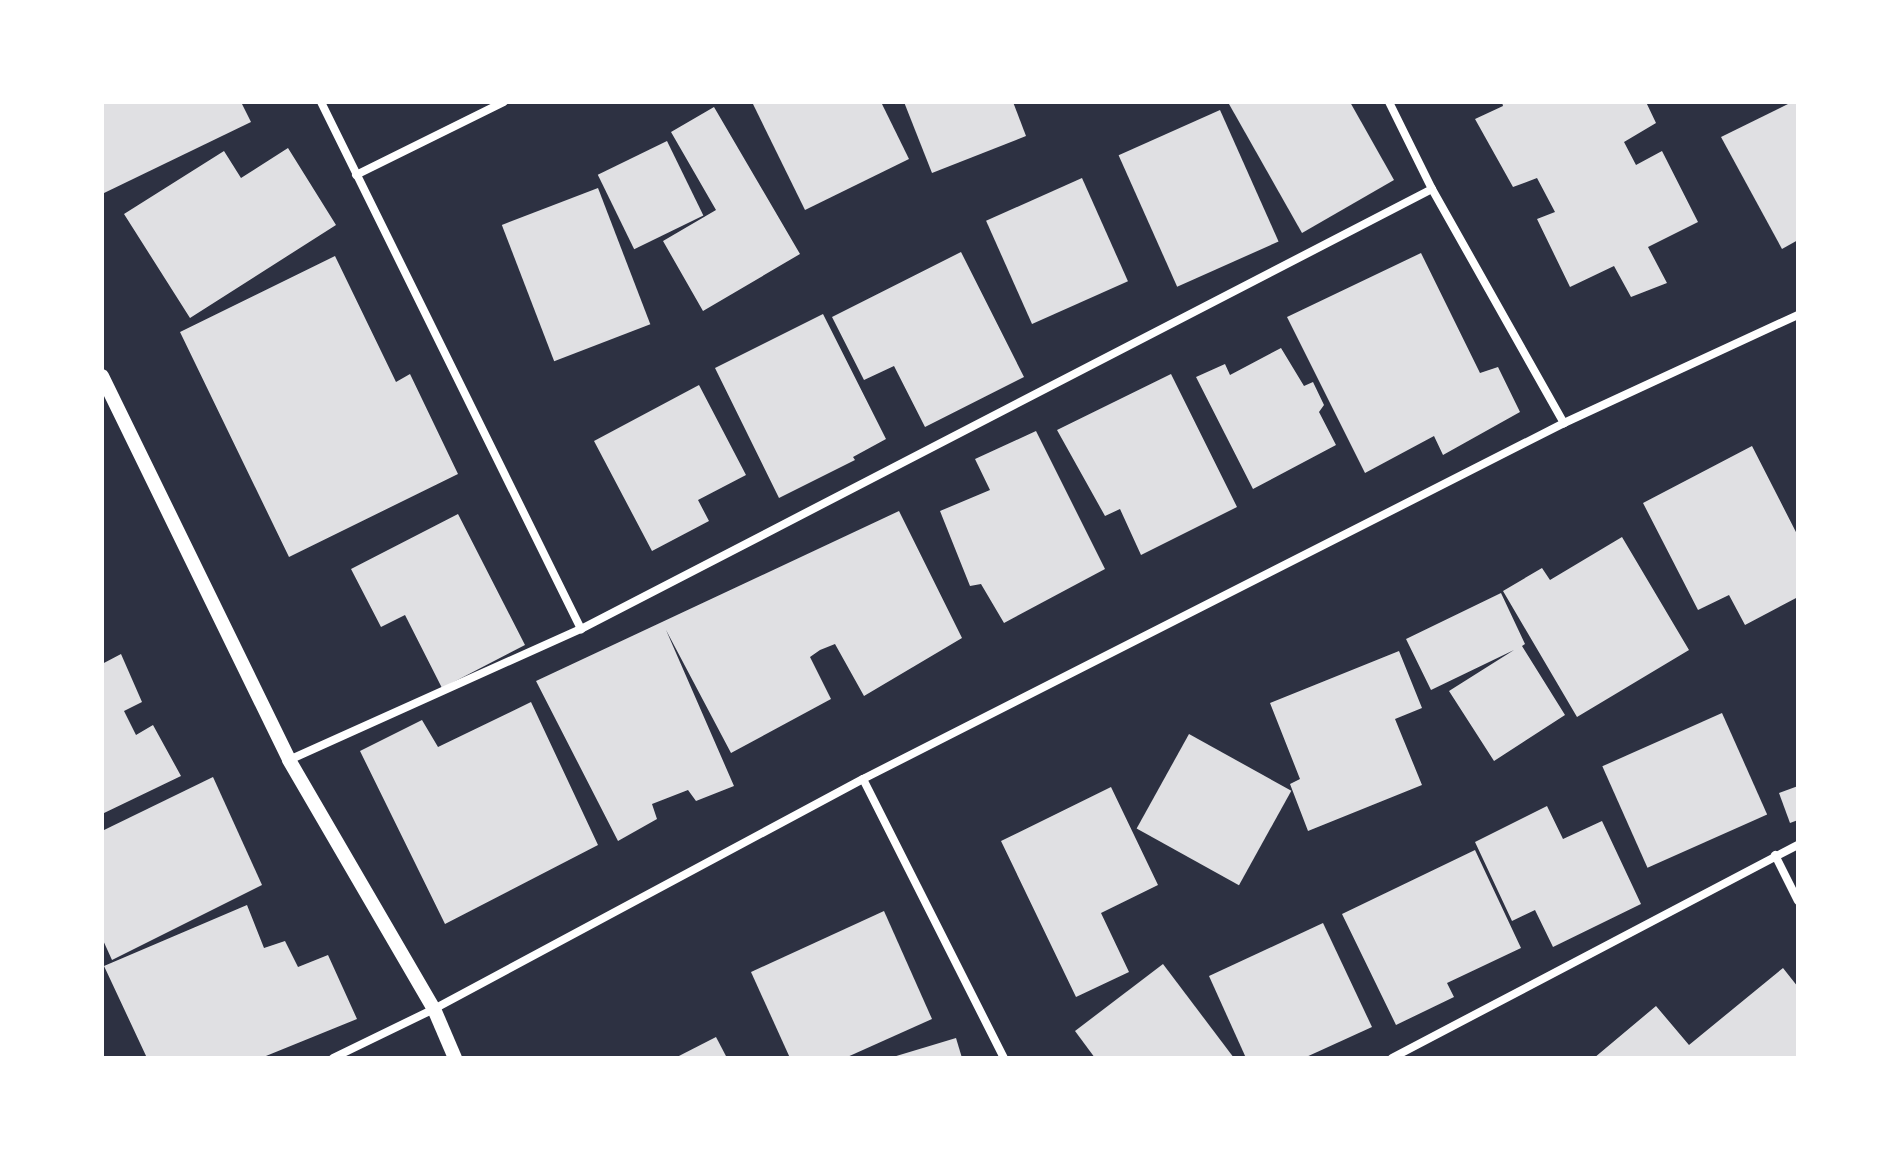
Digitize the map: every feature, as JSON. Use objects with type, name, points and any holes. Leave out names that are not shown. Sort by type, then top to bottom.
[{"type":"street","points":[[321,102],[581,629]]},
{"type":"street","points":[[356,175],[504,102]]},
{"type":"street","points":[[1389,102],[1432,189],[1564,423]]},
{"type":"street","points":[[289,760],[581,629],[1432,189]]},
{"type":"street","points":[[333,1058],[434,1009],[863,779],[1564,423],[1798,315]]},
{"type":"street","points":[[102,376],[289,760],[434,1009],[455,1058]]},
{"type":"street","points":[[863,779],[1004,1058]]},
{"type":"street","points":[[1392,1058],[1798,845]]},
{"type":"street","points":[[1775,855],[1798,901]]},
{"type":"building","points":[[102,102],[241,102],[251,122],[102,194]]},
{"type":"building","points":[[752,102],[881,102],[909,159],[805,210]]},
{"type":"building","points":[[904,102],[1013,102],[1026,136],[932,173]]},
{"type":"building","points":[[1350,102],[1394,180],[1302,233],[1229,104]]},
{"type":"building","points":[[1502,102],[1646,102],[1656,123],[1624,142],[1636,165],[1662,151],[1698,222],[1648,247],[1667,283],[1631,297],[1614,266],[1570,287],[1537,219],[1555,212],[1537,178],[1513,187],[1475,119],[1503,106]]},
{"type":"building","points":[[1792,102],[1798,102],[1798,240],[1782,249],[1721,137]]},
{"type":"building","points":[[714,107],[800,254],[703,311],[663,241],[716,210],[671,132]]},
{"type":"building","points":[[1220,110],[1279,242],[1177,287],[1119,155]]},
{"type":"building","points":[[667,141],[703,216],[634,249],[598,175]]},
{"type":"building","points":[[288,148],[336,225],[190,318],[124,214],[224,151],[241,178]]},
{"type":"building","points":[[1082,178],[1128,281],[1032,324],[986,221]]},
{"type":"building","points":[[598,188],[650,324],[554,361],[502,225]]},
{"type":"building","points":[[961,252],[1024,377],[925,427],[894,366],[864,380],[832,317]]},
{"type":"building","points":[[1421,253],[1480,373],[1498,367],[1520,412],[1443,455],[1434,436],[1365,473],[1287,317]]},
{"type":"building","points":[[335,256],[396,382],[410,374],[458,474],[289,557],[180,332]]},
{"type":"building","points":[[823,314],[886,439],[853,457],[855,460],[779,498],[715,368]]},
{"type":"building","points":[[1281,348],[1304,386],[1313,382],[1324,405],[1319,412],[1336,445],[1253,489],[1196,377],[1225,364],[1230,375]]},
{"type":"building","points":[[1171,374],[1237,507],[1141,555],[1120,509],[1105,516],[1057,430]]},
{"type":"building","points":[[699,385],[746,475],[698,500],[709,521],[652,551],[594,441]]},
{"type":"building","points":[[1036,431],[1105,569],[1004,623],[981,584],[970,586],[940,511],[990,490],[975,459]]},
{"type":"building","points":[[1752,446],[1798,536],[1798,597],[1745,625],[1729,595],[1698,610],[1643,503]]},
{"type":"building","points":[[899,511],[962,638],[864,696],[835,644],[820,650],[810,657],[831,699],[731,753],[666,630],[734,786],[696,801],[688,790],[652,804],[657,819],[618,841],[536,681]]},
{"type":"building","points":[[458,514],[525,645],[442,688],[405,615],[381,627],[351,569]]},
{"type":"building","points":[[1622,537],[1689,650],[1577,717],[1503,591],[1542,568],[1550,580]]},
{"type":"building","points":[[1501,593],[1525,644],[1522,646],[1565,715],[1494,761],[1449,691],[1514,650],[1431,690],[1406,639]]},
{"type":"building","points":[[1399,651],[1422,708],[1395,719],[1422,785],[1308,831],[1290,784],[1300,779],[1270,703]]},
{"type":"building","points":[[121,654],[142,702],[124,711],[136,735],[153,725],[181,776],[102,814],[102,664]]},
{"type":"building","points":[[531,702],[598,845],[445,924],[360,751],[422,720],[438,747]]},
{"type":"building","points":[[1722,713],[1767,814],[1647,868],[1602,766]]},
{"type":"building","points":[[1189,734],[1291,791],[1239,885],[1137,828]]},
{"type":"building","points":[[213,777],[262,885],[112,960],[102,938],[102,831]]},
{"type":"building","points":[[1798,786],[1798,820],[1790,823],[1779,793]]},
{"type":"building","points":[[1111,787],[1158,885],[1101,913],[1129,972],[1076,997],[1001,841]]},
{"type":"building","points":[[1547,806],[1563,839],[1602,821],[1641,904],[1553,947],[1535,910],[1512,921],[1475,842]]},
{"type":"building","points":[[1475,850],[1521,948],[1447,983],[1454,997],[1396,1025],[1342,914]]},
{"type":"building","points":[[247,905],[264,948],[285,941],[298,967],[328,955],[357,1019],[261,1058],[147,1058],[104,966]]},
{"type":"building","points":[[884,911],[932,1019],[845,1058],[790,1058],[751,972]]},
{"type":"building","points":[[1323,923],[1372,1027],[1304,1058],[1246,1058],[1209,976]]},
{"type":"building","points":[[1163,964],[1234,1058],[1095,1058],[1075,1031]]},
{"type":"building","points":[[1783,968],[1798,987],[1798,1058],[1594,1058],[1656,1006],[1689,1045]]},
{"type":"building","points":[[716,1037],[727,1058],[675,1058]]},
{"type":"building","points":[[956,1038],[962,1058],[893,1057]]}]
